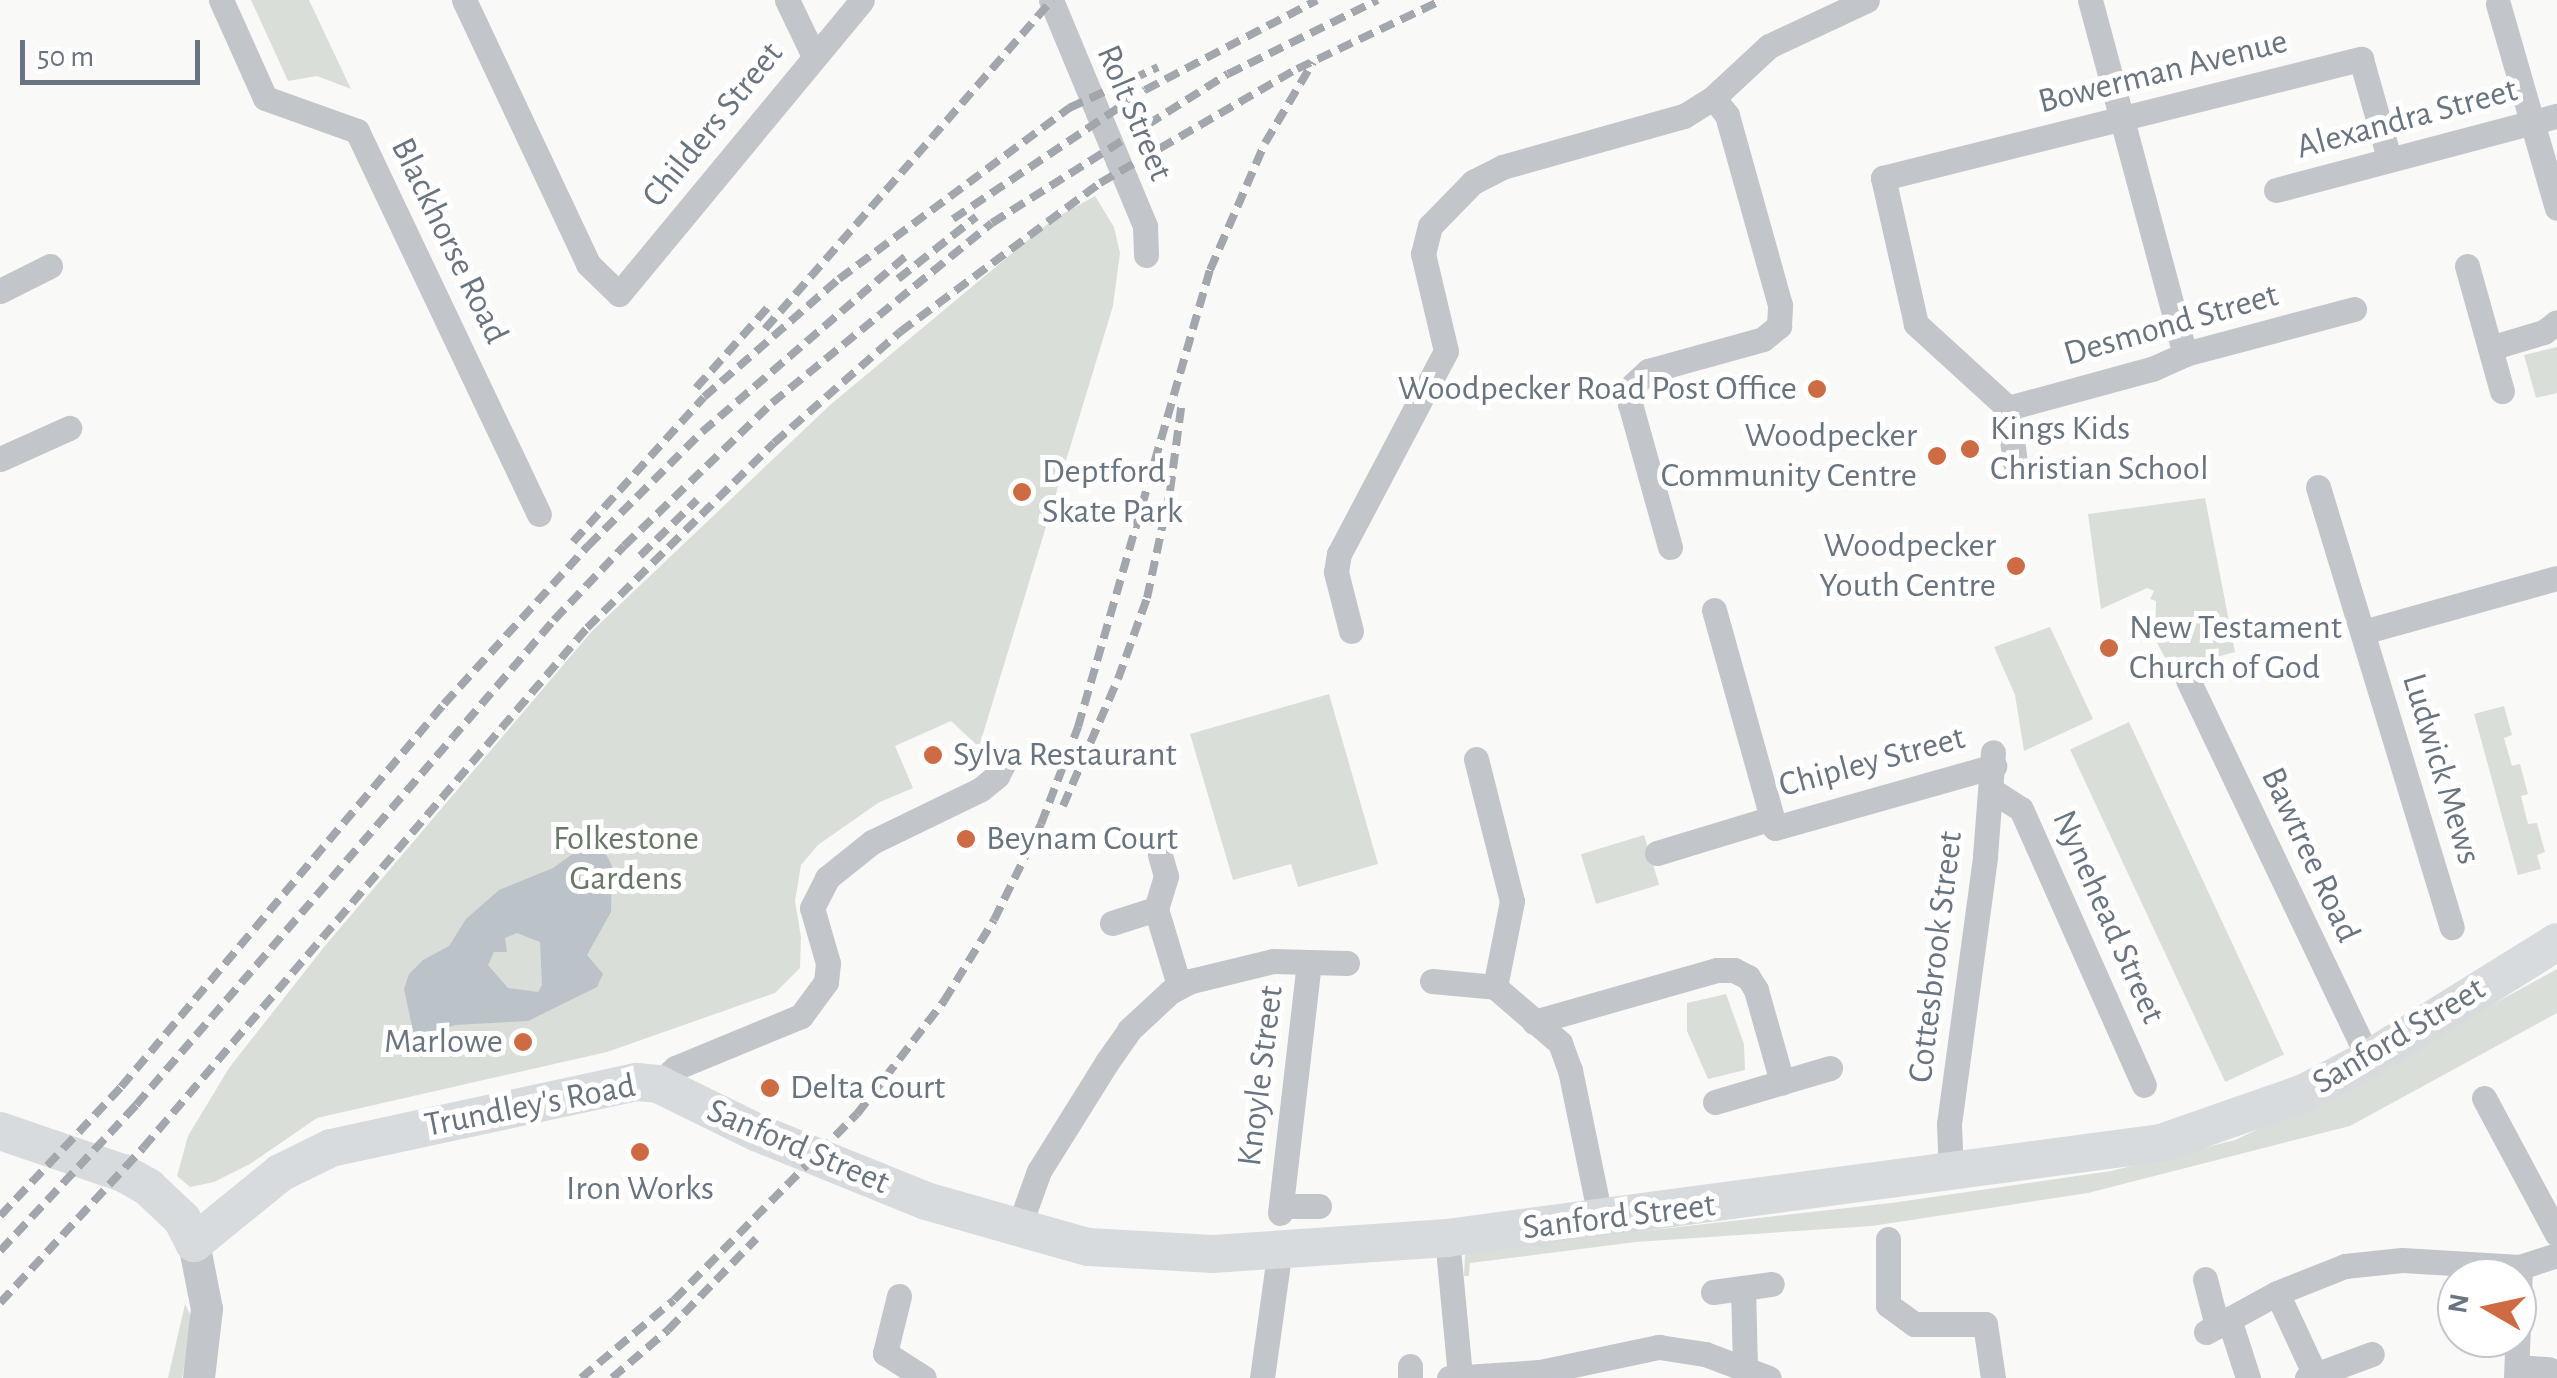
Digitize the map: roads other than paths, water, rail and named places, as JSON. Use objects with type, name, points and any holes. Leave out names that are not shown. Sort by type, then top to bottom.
[{"type":"main road","name":"Sanford Street","points":[[658,1084],[839,1168],[1018,1229],[1088,1247],[1212,1254],[1281,1223],[1447,1238],[1601,1221],[2161,1144],[2240,1119],[2368,1060],[2557,942]]},
{"type":"main road","name":"Trundley's Road","points":[[194,1243],[280,1172],[331,1148],[622,1083],[658,1084]]},
{"type":"main road","points":[[0,1131],[125,1174],[148,1187],[182,1219],[194,1243]]},
{"type":"street","name":"Blackhorse Road","points":[[222,0],[265,98],[357,131],[539,514]]},
{"type":"street","name":"Childers Street","points":[[464,0],[588,264],[619,294],[862,0]]},
{"type":"street","points":[[787,0],[814,56]]},
{"type":"street","name":"Rolt Street","points":[[1050,0],[1145,226],[1146,255]]},
{"type":"street","points":[[1351,631],[1336,572],[1339,554],[1446,351],[1423,254],[1430,226],[1473,182],[1502,167],[1684,116],[1713,98],[1769,46],[1867,0]]},
{"type":"street","points":[[2090,0],[2185,354]]},
{"type":"street","points":[[2498,4],[2545,119],[2557,208]]},
{"type":"street","name":"Bowerman Avenue","points":[[2008,408],[1916,324],[1882,178],[2361,59],[2389,158]]},
{"type":"street","points":[[1670,547],[1630,404],[1633,385],[1648,371],[1763,339],[1778,326],[1780,305],[1727,115],[1713,98]]},
{"type":"street","name":"Alexandra Street","points":[[2276,190],[2545,119]]},
{"type":"street","points":[[0,291],[50,266]]},
{"type":"street","points":[[2467,266],[2502,391]]},
{"type":"street","name":"Desmond Street","points":[[2008,408],[2152,369],[2185,354],[2354,310]]},
{"type":"street","points":[[2490,348],[2544,332],[2557,322]]},
{"type":"street","points":[[2008,408],[2015,463]]},
{"type":"street","points":[[0,459],[69,428]]},
{"type":"street","name":"Ludwick Mews","points":[[2318,487],[2452,927]]},
{"type":"street","points":[[2363,632],[2557,578]]},
{"type":"street","name":"Chipley Street","points":[[1714,610],[1775,828],[1993,769]]},
{"type":"street","name":"Bawtree Road","points":[[2188,680],[2368,1060]]},
{"type":"street","name":"Trundley's Road","points":[[658,1084],[675,1068],[802,1016],[826,982],[828,963],[812,908],[827,878],[872,842],[981,789],[997,776],[1006,759]]},
{"type":"street","points":[[1476,760],[1512,901],[1495,986]]},
{"type":"street","name":"Nynehead Street","points":[[1993,769],[2021,809],[2144,1085]]},
{"type":"street","name":"Cottesbrook Street","points":[[1951,1174],[1950,1124],[1993,769]]},
{"type":"street","name":"Chipley Street","points":[[1657,853],[1772,818]]},
{"type":"street","points":[[1160,854],[1166,876],[1156,909],[1179,985]]},
{"type":"street","points":[[1112,924],[1156,909]]},
{"type":"street","name":"Knoyle Street","points":[[1018,1229],[1038,1171],[1136,1022],[1179,985],[1273,961],[1309,964],[1281,1223]]},
{"type":"street","points":[[1309,964],[1347,963]]},
{"type":"street","points":[[1534,1022],[1717,970],[1734,970],[1748,978],[1756,990],[1782,1082]]},
{"type":"street","points":[[1432,980],[1495,986],[1553,1036],[1566,1054],[1601,1221]]},
{"type":"street","points":[[1715,1102],[1830,1068]]},
{"type":"street","points":[[2484,1098],[2557,1234]]},
{"type":"street","name":"Knoyle Street","points":[[1281,1223],[1318,1206]]},
{"type":"street","points":[[1262,1378],[1281,1223]]},
{"type":"street","points":[[1447,1238],[1455,1376],[1598,1367],[1659,1347],[1705,1354],[1770,1378]]},
{"type":"street","points":[[1888,1239],[1888,1305],[1914,1324],[1985,1324],[2011,1318]]},
{"type":"street","points":[[194,1243],[207,1309],[199,1378]]},
{"type":"street","points":[[2217,1326],[2277,1293],[2345,1266],[2402,1260],[2437,1262]]},
{"type":"street","points":[[2205,1279],[2217,1326],[2248,1378]]},
{"type":"street","points":[[1712,1292],[1772,1284]]},
{"type":"street","points":[[1743,1288],[1744,1368]]},
{"type":"street","points":[[2277,1293],[2311,1376],[2372,1354]]},
{"type":"street","points":[[898,1296],[885,1354],[924,1378]]},
{"type":"street","points":[[1985,1324],[1993,1378]]},
{"type":"street","points":[[2516,1372],[2550,1369]]},
{"type":"railway","points":[[765,329],[1052,0]]},
{"type":"railway","points":[[953,219],[1145,90],[1317,0]]},
{"type":"railway","points":[[0,1251],[136,1105],[554,620],[624,546],[772,403],[992,223],[1228,74],[1378,0]]},
{"type":"railway","points":[[0,1303],[143,1148],[587,628],[774,443],[900,332],[1100,183],[1297,69],[1442,0]]},
{"type":"railway","points":[[581,1378],[674,1300],[857,1114],[944,1001],[994,920],[1041,824],[1078,727],[1210,270],[1265,143],[1313,62]]},
{"type":"railway","points":[[573,542],[704,397],[839,279],[1069,108],[1158,67]]},
{"type":"railway","points":[[898,279],[976,217]]},
{"type":"railway","points":[[0,1216],[121,1087],[444,704],[588,546],[702,432],[906,256]]},
{"type":"railway","points":[[696,388],[769,306]]},
{"type":"railway","points":[[1063,806],[1118,679],[1147,598],[1170,491],[1182,401]]},
{"type":"railway","points":[[640,556],[697,500]]},
{"type":"railway","points":[[612,1378],[668,1330],[756,1239]]},
{"type":"place","name":"Woodpecker Road Post Office","points":[[1817,389]]},
{"type":"place","name":"Kings Kids Christian School","points":[[1970,449]]},
{"type":"place","name":"Woodpecker Community Centre","points":[[1937,456]]},
{"type":"place","name":"Deptford Skate Park","points":[[1022,492]]},
{"type":"place","name":"Woodpecker Youth Centre","points":[[2016,566]]},
{"type":"place","name":"New Testament Church of God","points":[[2109,648]]},
{"type":"place","name":"Sylva Restaurant","points":[[933,755]]},
{"type":"place","name":"Beynam Court","points":[[966,839]]},
{"type":"place","name":"Marlowe","points":[[523,1042]]},
{"type":"place","name":"Delta Court","points":[[770,1088]]},
{"type":"place","name":"Iron Works","points":[[640,1152]]},
{"type":"park label","name":"Folkestone Gardens","points":[[626,859]]}]
